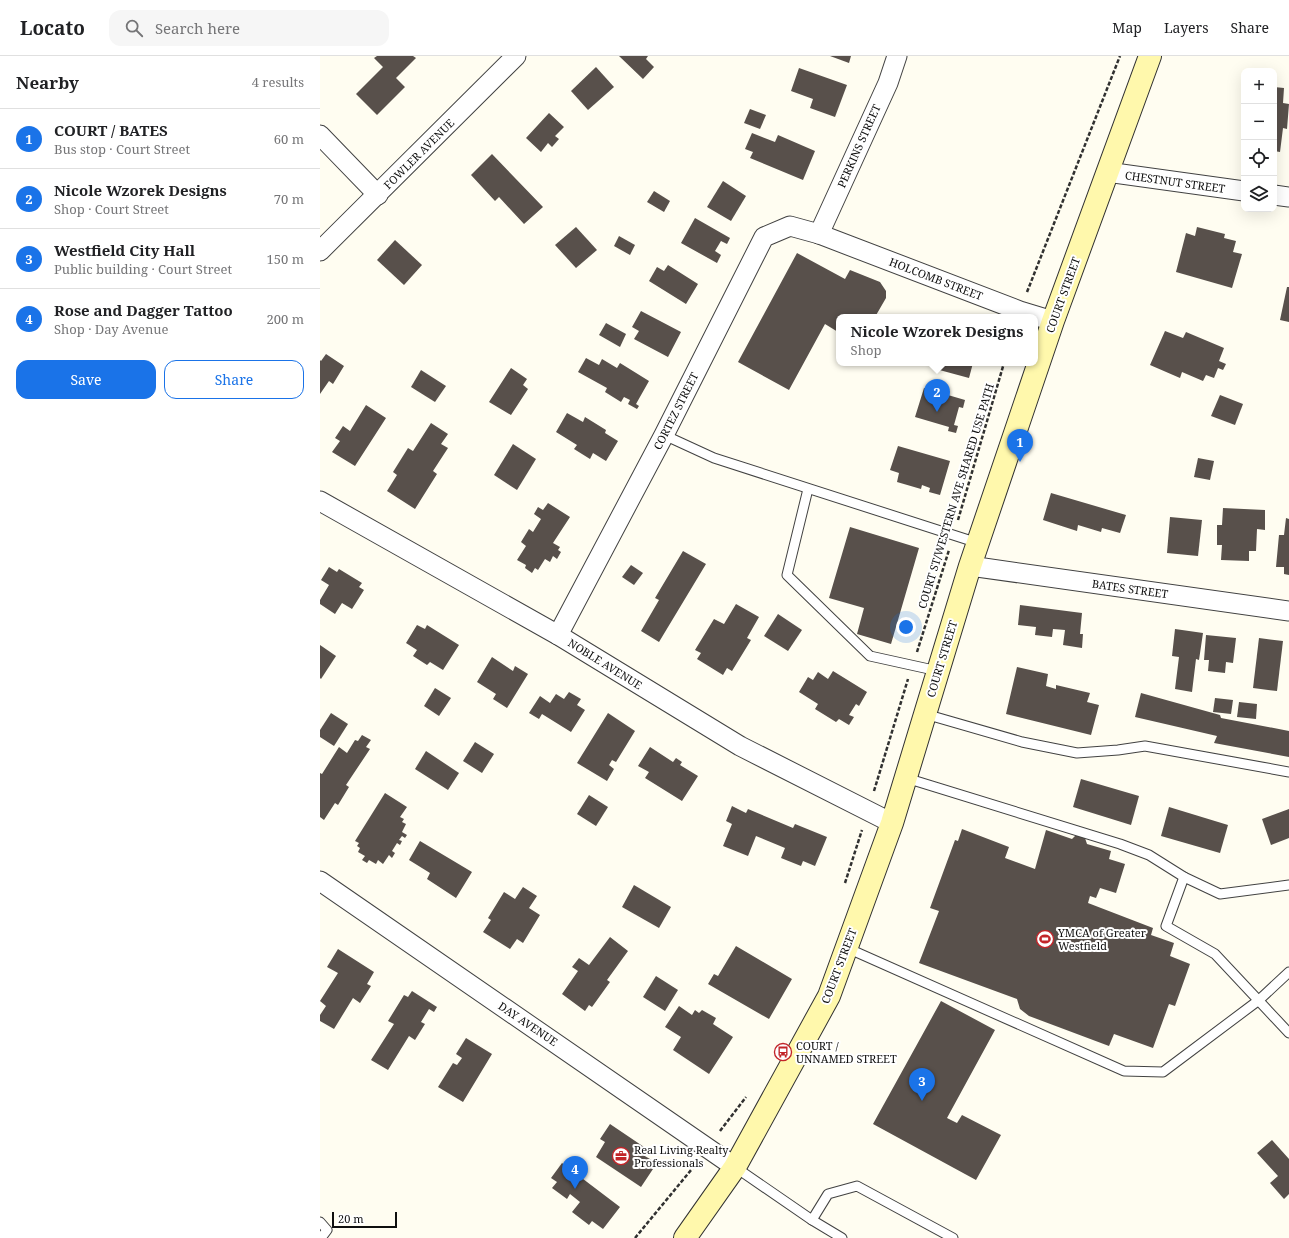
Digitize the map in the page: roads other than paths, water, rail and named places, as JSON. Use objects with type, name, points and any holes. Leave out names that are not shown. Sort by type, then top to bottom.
[{"type":"main road","name":"COURT STREET","points":[[1038,365],[1150,56]]},
{"type":"main road","name":"COURT STREET","points":[[684,1238],[736,1167],[829,996],[892,824],[970,566],[1038,366]]},
{"type":"street","name":"FOWLER AVENUE","points":[[320,251],[378,195],[516,56]]},
{"type":"street","name":"PERKINS STREET","points":[[819,234],[888,83],[897,56]]},
{"type":"street","points":[[320,134],[378,195]]},
{"type":"street","name":"CHESTNUT STREET","points":[[1107,172],[1241,191]]},
{"type":"street","points":[[1277,195],[1289,197]]},
{"type":"street","name":"CORTEZ STREET","points":[[558,635],[664,435],[764,237],[790,226],[819,234]]},
{"type":"street","name":"HOLCOMB STREET","points":[[819,234],[1030,314]]},
{"type":"street","name":"HOLCOMB STREET","points":[[1038,316],[1053,321]]},
{"type":"street","name":"NOBLE AVENUE","points":[[320,502],[558,635],[740,746],[892,824]]},
{"type":"street","name":"BATES STREET","points":[[970,566],[1289,611]]},
{"type":"street","name":"DAY AVENUE","points":[[320,881],[736,1167]]},
{"type":"lane","points":[[664,435],[714,458],[978,543]]},
{"type":"lane","points":[[808,489],[787,575],[870,656],[912,667],[938,671]]},
{"type":"lane","points":[[925,714],[1022,742],[1077,753],[1118,750],[1145,746],[1289,772]]},
{"type":"lane","points":[[906,778],[1120,844],[1149,855],[1184,877],[1220,894],[1289,885]]},
{"type":"lane","points":[[1184,877],[1166,926],[1215,954],[1289,1033]]},
{"type":"lane","points":[[847,948],[1124,1071],[1164,1072],[1259,1000],[1289,972]]},
{"type":"lane","points":[[736,1167],[812,1220],[842,1238]]},
{"type":"lane","points":[[812,1220],[828,1194],[857,1186],[953,1238]]},
{"type":"lane","points":[[320,1222],[327,1230],[321,1238]]},
{"type":"place","name":"Nicole Wzorek Designs","points":[[937,412]]},
{"type":"place","name":"COURT / BATES","points":[[1020,462]]},
{"type":"place","name":"YMCA of Greater Westfield","points":[[1045,939]]},
{"type":"place","name":"COURT / UNNAMED STREET","points":[[783,1052]]},
{"type":"place","name":"Westfield City Hall","points":[[922,1101]]},
{"type":"place","name":"Real Living Realty Professionals","points":[[621,1156]]},
{"type":"place","name":"Rose and Dagger Tattoo","points":[[575,1189]]}]
